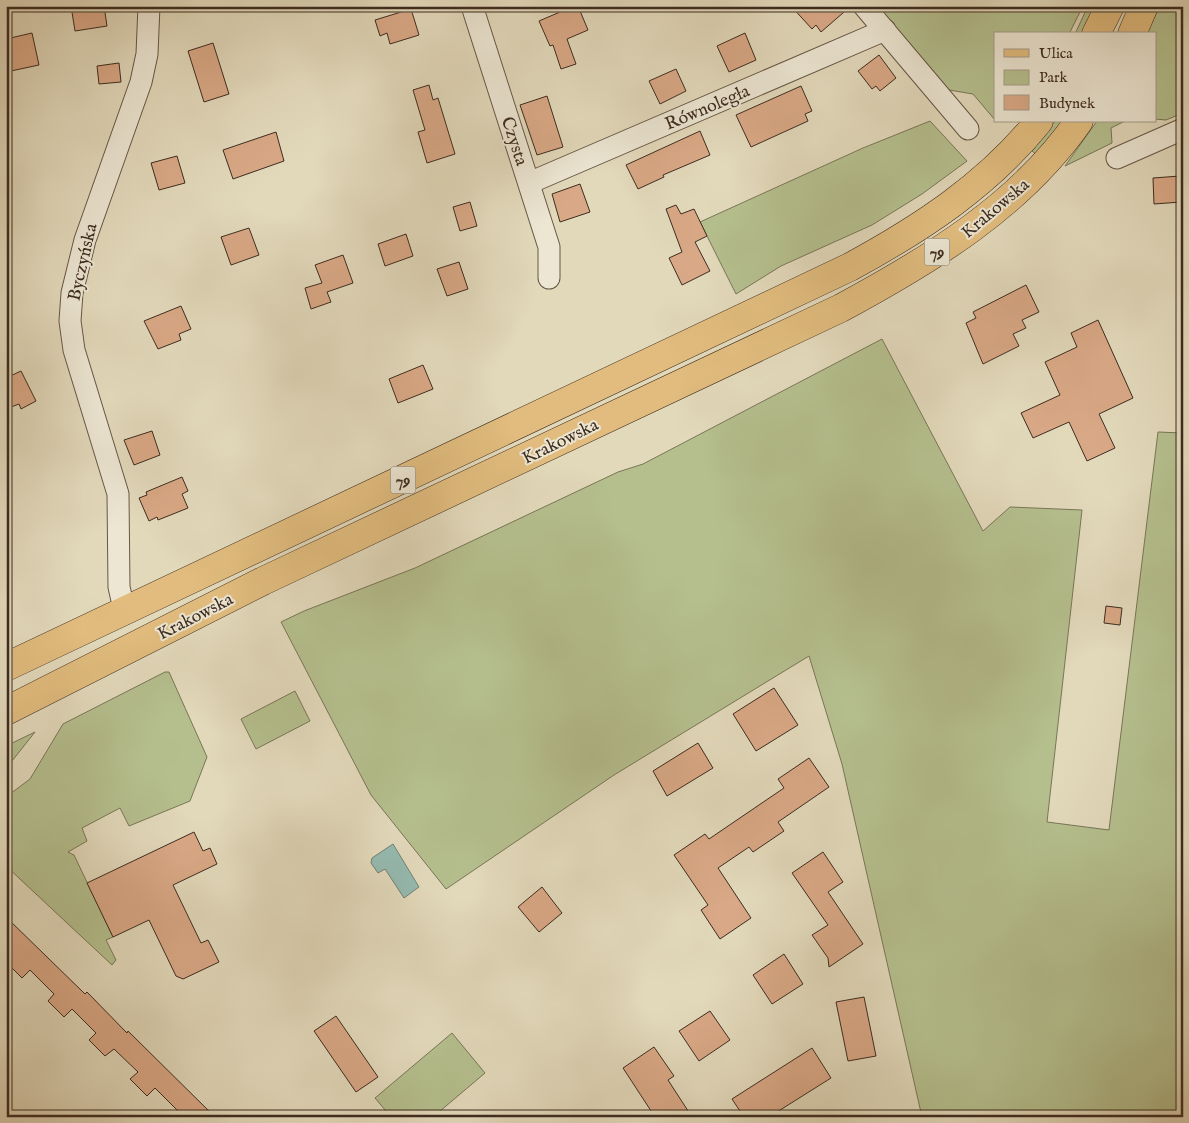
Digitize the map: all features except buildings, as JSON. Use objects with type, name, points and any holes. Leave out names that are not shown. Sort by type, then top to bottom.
[{"type":"main road","points":[[1097,32],[1110,6]]},
{"type":"main road","points":[[1133,32],[1144,6]]},
{"type":"main road","name":"Krakowska","points":[[6,667],[124,609],[468,450],[597,386],[850,267],[896,242],[945,210],[1002,162],[1038,122]]},
{"type":"main road","name":"Krakowska","points":[[6,711],[264,581],[832,312],[899,276],[956,240],[1000,206],[1046,161],[1078,122]]},
{"type":"street","name":"Byczyńska","points":[[124,609],[119,587],[118,494],[74,350],[70,321],[72,293],[85,240],[141,82],[147,54],[149,6]]},
{"type":"street","name":"Czysta","points":[[472,6],[549,247],[549,278]]},
{"type":"street","points":[[864,6],[968,129]]},
{"type":"street","name":"Równoległa","points":[[528,183],[885,30]]},
{"type":"street","points":[[1117,158],[1183,129]]},
{"type":"green space","points":[[878,6],[1083,6],[1070,32],[994,32],[994,119],[973,94],[949,90]]},
{"type":"green space","points":[[1088,6],[1096,6],[1084,32],[1076,32]]},
{"type":"green space","points":[[1160,6],[1183,6],[1183,113],[1166,120],[1156,119],[1156,32],[1147,32]]},
{"type":"green space","points":[[930,121],[967,161],[922,194],[872,225],[781,266],[736,294],[700,222],[863,148]]},
{"type":"green space","points":[[1054,122],[1063,122],[1037,155],[1032,151]]},
{"type":"green space","points":[[1096,122],[1123,122],[1111,128],[1112,143],[1065,166]]},
{"type":"green space","points":[[882,339],[983,531],[1010,507],[1082,510],[1047,822],[1109,830],[1158,432],[1183,433],[1183,1117],[922,1117],[842,764],[809,656],[614,775],[446,889],[371,795],[281,622],[304,611],[415,568],[618,472],[643,464]]},
{"type":"green space","points":[[165,672],[169,672],[207,757],[190,801],[129,826],[120,808],[82,828],[87,841],[68,852],[74,855],[113,937],[106,940],[116,960],[112,965],[6,866],[6,797],[30,779],[63,724]]},
{"type":"green space","points":[[295,691],[310,721],[256,749],[241,719]]},
{"type":"green space","points":[[35,732],[12,761],[6,758],[6,746]]},
{"type":"green space","points":[[452,1033],[485,1073],[433,1117],[391,1117],[375,1098]]},
{"type":"water","points":[[393,844],[419,887],[404,898],[385,869],[378,873],[371,863],[372,858]]}]
